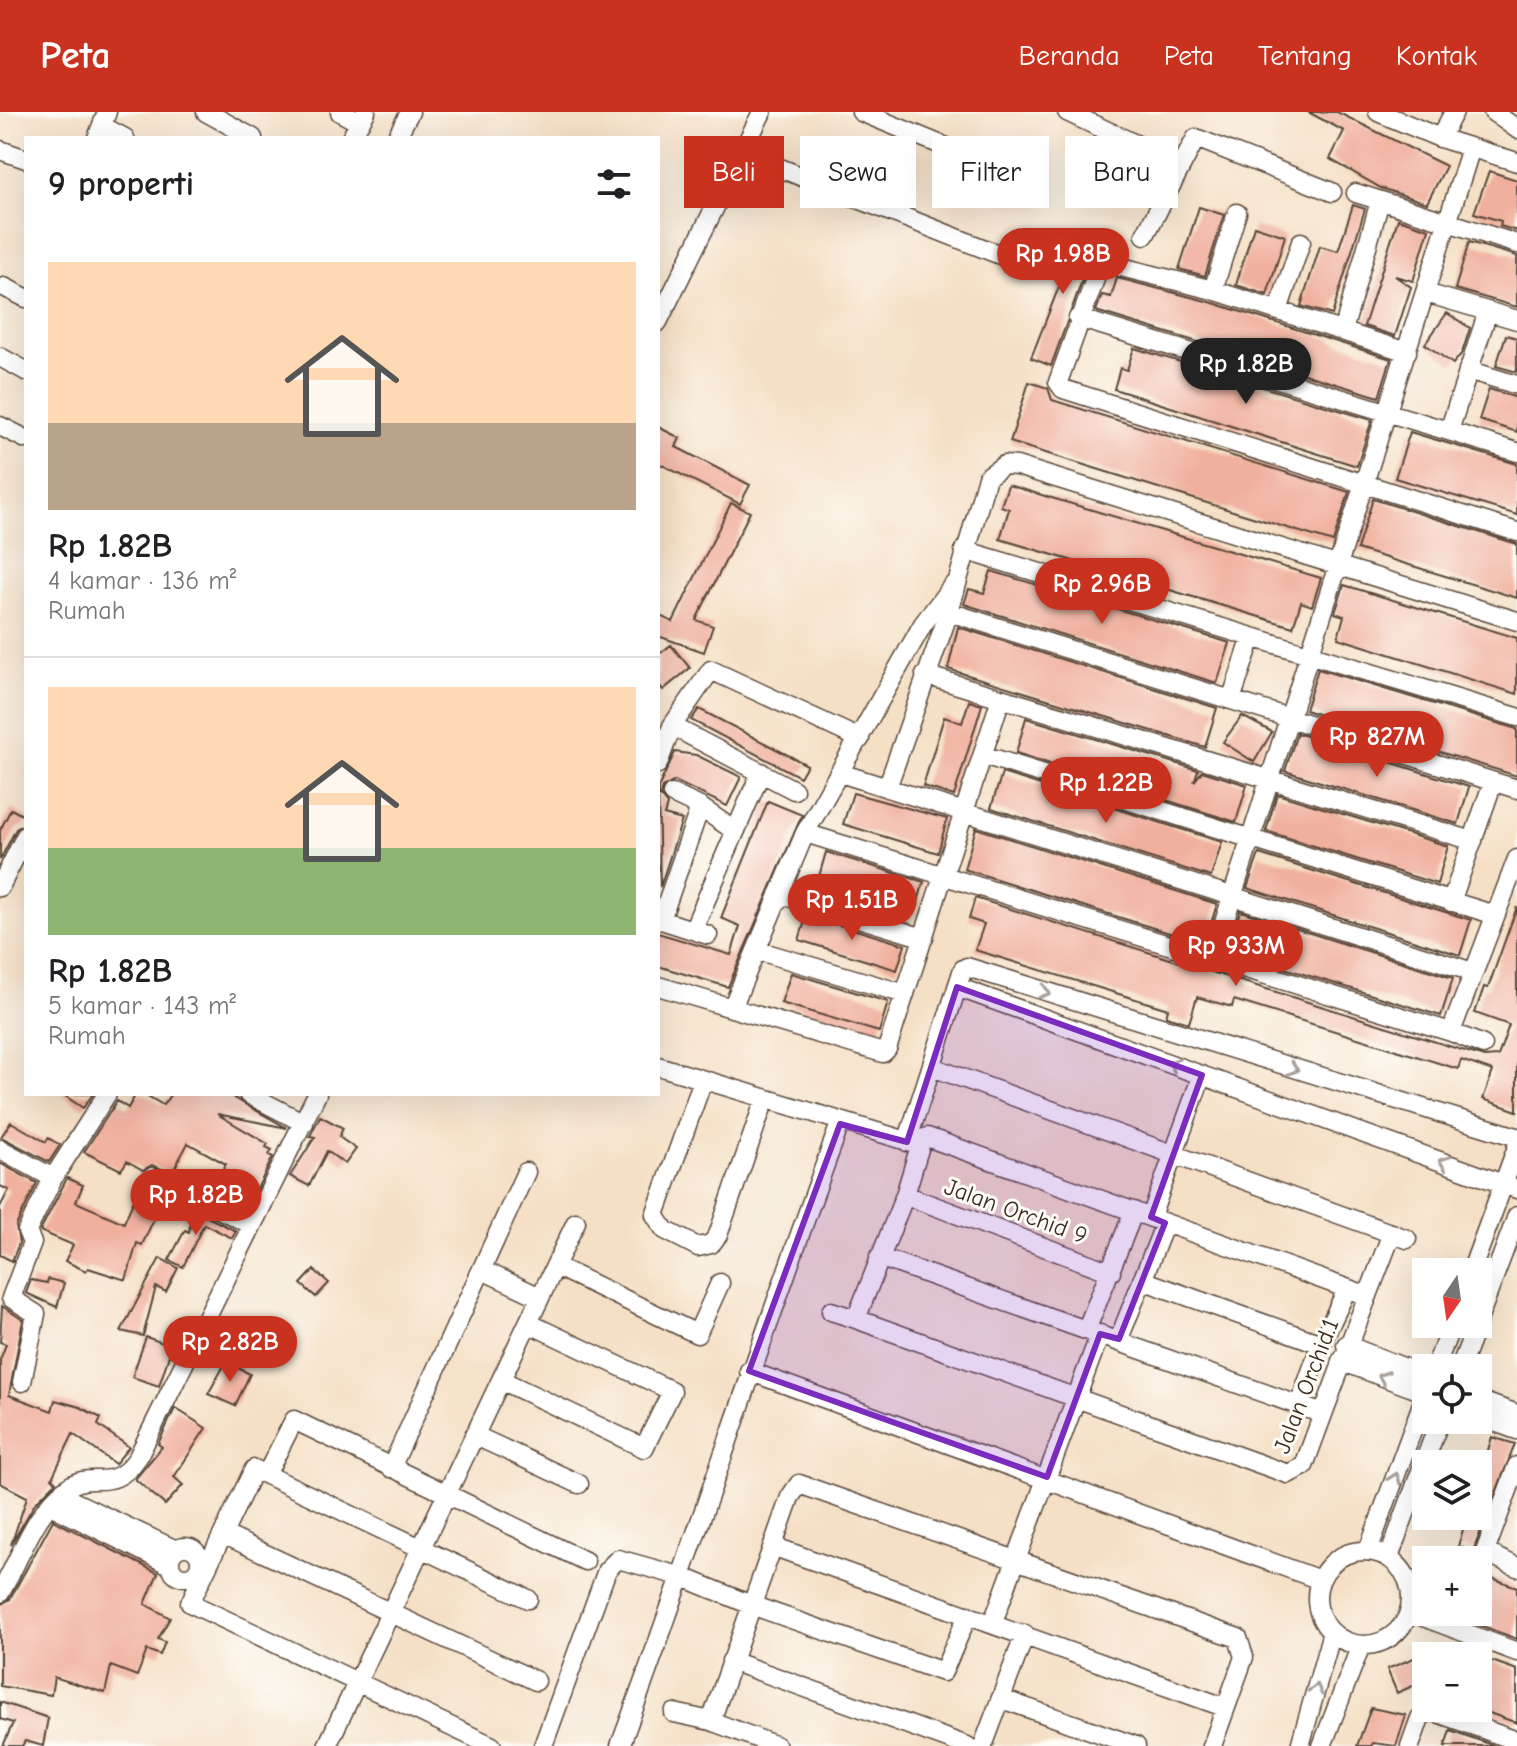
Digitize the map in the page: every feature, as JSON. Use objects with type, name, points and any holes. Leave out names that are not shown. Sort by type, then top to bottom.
[{"type":"street","points":[[206,112],[249,136]]},
{"type":"street","points":[[340,112],[359,124]]},
{"type":"street","points":[[397,136],[410,112]]},
{"type":"street","points":[[750,136],[762,112]]},
{"type":"street","points":[[861,112],[932,141]]},
{"type":"street","points":[[1067,112],[1180,165]]},
{"type":"street","points":[[1378,112],[1440,138],[1517,162]]},
{"type":"street","points":[[1440,138],[1454,112]]},
{"type":"street","points":[[1493,112],[1517,129]]},
{"type":"street","points":[[102,125],[121,136]]},
{"type":"street","points":[[1145,235],[1192,140],[1200,138],[1332,192]]},
{"type":"street","points":[[1212,960],[1471,148]]},
{"type":"street","points":[[0,150],[24,158]]},
{"type":"street","points":[[784,170],[1028,266]]},
{"type":"street","points":[[1356,193],[1517,244]]},
{"type":"street","points":[[1343,331],[1380,201]]},
{"type":"street","points":[[660,318],[715,208]]},
{"type":"street","points":[[1213,290],[1237,213]]},
{"type":"street","points":[[1278,311],[1301,242]]},
{"type":"street","points":[[1407,352],[1213,290],[1105,263],[1099,268],[1078,318],[1058,382],[1060,388],[1364,487],[1517,532]]},
{"type":"street","points":[[4,287],[24,297]]},
{"type":"street","points":[[1426,293],[1517,320]]},
{"type":"street","points":[[1449,431],[1488,311]]},
{"type":"street","points":[[1078,318],[1389,410],[1517,452]]},
{"type":"street","points":[[0,357],[24,370]]},
{"type":"street","points":[[1468,370],[1517,385]]},
{"type":"street","points":[[0,426],[24,438]]},
{"type":"street","points":[[887,788],[949,612],[987,477],[1004,465],[1517,621]]},
{"type":"street","points":[[964,550],[1517,717]]},
{"type":"street","points":[[732,1008],[805,833],[923,624],[956,581]]},
{"type":"street","points":[[949,612],[1517,789]]},
{"type":"street","points":[[1231,700],[1252,637]]},
{"type":"street","points":[[660,759],[672,726],[707,672],[715,670],[860,739]]},
{"type":"street","points":[[925,675],[1473,841]]},
{"type":"street","points":[[660,987],[878,1054],[887,1049],[1001,698]]},
{"type":"street","points":[[672,726],[794,790]]},
{"type":"street","points":[[983,755],[1495,915]]},
{"type":"street","points":[[660,920],[701,932],[735,831],[761,772]]},
{"type":"street","points":[[840,773],[1473,972]]},
{"type":"street","points":[[1451,902],[1493,782]]},
{"type":"street","points":[[672,794],[700,807],[735,831]]},
{"type":"street","points":[[660,917],[700,807]]},
{"type":"street","points":[[805,833],[1451,1032],[1483,1045]]},
{"type":"street","points":[[0,887],[24,839]]},
{"type":"street","points":[[1451,1032],[1517,859]]},
{"type":"street","points":[[779,894],[924,938]]},
{"type":"street","points":[[756,950],[905,994]]},
{"type":"street","points":[[856,1319],[905,1195],[913,1143],[932,1067],[963,969],[971,967],[1517,1137]]},
{"type":"street","points":[[957,987],[1510,1186]]},
{"type":"street","points":[[660,1067],[840,1124],[913,1143],[934,1137],[1368,1296]]},
{"type":"street","points":[[932,1067],[1173,1153]]},
{"type":"street","points":[[1119,1339],[1142,1280],[1150,1217],[1202,1075]]},
{"type":"street","points":[[703,1080],[655,1215],[665,1230],[698,1247],[711,1244],[718,1235],[765,1099]]},
{"type":"street","points":[[22,1382],[36,1314],[12,1300],[11,1296],[32,1243],[28,1229],[53,1178],[106,1096]]},
{"type":"street","points":[[252,1096],[304,1123]]},
{"type":"street","points":[[0,1593],[22,1556],[34,1525],[55,1500],[76,1483],[117,1478],[128,1471],[316,1096]]},
{"type":"street","points":[[620,1746],[683,1577],[749,1371],[840,1124]]},
{"type":"street","points":[[1477,1258],[1510,1186],[1517,1147]]},
{"type":"street","points":[[0,1149],[53,1178]]},
{"type":"street","name":"Jalan Orchid.1","points":[[831,1311],[1288,1474],[1304,1466],[1344,1353],[1368,1296],[1399,1236],[1173,1153]]},
{"type":"street","points":[[391,1468],[526,1172]]},
{"type":"street","points":[[152,1177],[250,1224]]},
{"type":"street","name":"Jalan Orchid 9","points":[[905,1195],[1111,1272]]},
{"type":"street","points":[[1492,1282],[1517,1216]]},
{"type":"street","points":[[993,1622],[1077,1397],[1111,1272],[1150,1217]]},
{"type":"street","points":[[327,1746],[576,1222]]},
{"type":"street","points":[[879,1257],[1119,1339],[1323,1414]]},
{"type":"street","points":[[555,1266],[697,1334],[720,1283]]},
{"type":"street","points":[[482,1270],[540,1297]]},
{"type":"street","points":[[1142,1280],[1321,1344]]},
{"type":"street","points":[[1299,1405],[1321,1344],[1347,1289]]},
{"type":"street","points":[[501,1380],[644,1448],[672,1391],[528,1323]]},
{"type":"street","points":[[1344,1353],[1412,1372]]},
{"type":"street","points":[[1344,1353],[1412,1386]]},
{"type":"street","points":[[749,1371],[1047,1477],[1320,1580]]},
{"type":"street","points":[[1492,1405],[1517,1414]]},
{"type":"street","points":[[266,1475],[294,1420],[585,1561]]},
{"type":"street","points":[[1492,1421],[1517,1430]]},
{"type":"street","points":[[1368,1551],[1412,1431]]},
{"type":"street","points":[[1389,1557],[1435,1434]]},
{"type":"street","points":[[474,1435],[579,1484]]},
{"type":"street","points":[[1517,1466],[1512,1495],[1485,1552],[1517,1567]]},
{"type":"street","points":[[492,1746],[190,1603],[192,1583],[223,1534],[254,1469],[528,1599]]},
{"type":"street","points":[[711,1721],[794,1487],[799,1484],[1238,1638],[1244,1657],[1212,1746]]},
{"type":"street","points":[[55,1500],[173,1558],[193,1550],[205,1559]]},
{"type":"street","points":[[223,1534],[536,1681]]},
{"type":"street","points":[[775,1547],[993,1622],[1224,1707]]},
{"type":"street","points":[[1368,1551],[1389,1557],[1409,1581],[1410,1612],[1391,1637],[1361,1645],[1332,1632],[1317,1602],[1320,1580],[1340,1558],[1368,1551]]},
{"type":"street","points":[[173,1558],[177,1575],[192,1583]]},
{"type":"street","points":[[548,1745],[612,1563],[624,1558],[943,1672],[968,1615]]},
{"type":"street","points":[[1410,1612],[1517,1652]]},
{"type":"street","points":[[1300,1746],[1332,1632]]},
{"type":"street","points":[[983,1746],[1025,1634]]},
{"type":"street","points":[[1322,1746],[1361,1645]]},
{"type":"street","points":[[731,1661],[956,1744]]},
{"type":"street","points":[[1002,1699],[1136,1746]]},
{"type":"street","points":[[1410,1746],[1420,1718],[1429,1710],[1517,1741]]},
{"type":"street","points":[[674,1713],[711,1721],[777,1746]]},
{"type":"highlighted area","points":[[957,987],[1202,1075],[1151,1217],[1165,1223],[1119,1339],[1100,1334],[1047,1477],[749,1371],[840,1124],[907,1142]]},
{"type":"building","points":[[1308,112],[1337,112],[1446,166],[1427,203],[1381,188],[1330,159],[1344,131]]},
{"type":"building","points":[[1489,171],[1517,180],[1517,231],[1500,226],[1501,221],[1474,213]]},
{"type":"building","points":[[1353,205],[1365,209],[1332,315],[1301,306],[1320,246],[1338,251]]},
{"type":"building","points":[[1199,207],[1224,215],[1205,276],[1179,269]]},
{"type":"building","points":[[1398,219],[1429,229],[1413,281],[1395,276],[1411,287],[1395,336],[1364,326]]},
{"type":"building","points":[[1254,226],[1285,236],[1267,295],[1236,285]]},
{"type":"building","points":[[1054,238],[1079,248],[1081,243],[1100,250],[1088,264],[1051,366],[1031,358],[1067,266],[1046,258]]},
{"type":"building","points":[[1469,242],[1517,256],[1517,307],[1455,289]]},
{"type":"building","points":[[1117,278],[1210,302],[1391,359],[1379,397],[1096,311],[1102,295],[1111,297]]},
{"type":"building","points":[[1447,313],[1470,328],[1462,353],[1453,364],[1425,344]]},
{"type":"building","points":[[1506,335],[1517,338],[1517,372],[1496,366]]},
{"type":"building","points":[[1134,348],[1372,420],[1357,466],[1114,389],[1120,368],[1127,370]]},
{"type":"building","points":[[1029,382],[1048,388],[1052,400],[1349,492],[1333,542],[1010,442]]},
{"type":"building","points":[[1489,389],[1517,398],[1517,432],[1479,420]]},
{"type":"building","points":[[660,428],[680,438],[676,447],[750,485],[740,504],[660,464]]},
{"type":"building","points":[[1410,432],[1517,464],[1517,515],[1395,478]]},
{"type":"building","points":[[1008,485],[1321,578],[1312,606],[1301,602],[1293,627],[1000,539],[1009,509],[1001,506]]},
{"type":"building","points":[[1373,499],[1517,544],[1517,598],[1357,549]]},
{"type":"building","points":[[731,503],[750,512],[696,620],[713,626],[704,652],[660,637],[660,616],[673,622]]},
{"type":"building","points":[[991,571],[1230,643],[1217,683],[964,604],[969,589],[984,593]]},
{"type":"building","points":[[1344,585],[1517,638],[1517,694],[1338,638],[1344,616],[1335,613]]},
{"type":"building","points":[[958,627],[1217,708],[1205,747],[948,669]]},
{"type":"building","points":[[671,645],[690,668],[663,690],[660,686],[660,653]]},
{"type":"building","points":[[1318,669],[1517,729],[1517,776],[1305,710]]},
{"type":"building","points":[[969,701],[982,705],[954,796],[923,786],[944,717],[962,723]]},
{"type":"building","points":[[699,709],[807,765],[800,777],[691,720]]},
{"type":"building","points":[[1242,716],[1272,732],[1254,762],[1223,742]]},
{"type":"building","points":[[1026,718],[1198,770],[1194,782],[1202,771],[1247,785],[1236,822],[1016,753]]},
{"type":"building","points":[[1297,733],[1469,787],[1458,824],[1285,771]]},
{"type":"building","points":[[675,752],[696,755],[741,777],[727,806],[675,781],[662,788],[660,796],[660,784]]},
{"type":"building","points":[[1002,773],[1222,842],[1211,877],[991,808]]},
{"type":"building","points":[[853,793],[947,819],[938,853],[843,824]]},
{"type":"building","points":[[1277,794],[1448,846],[1437,884],[1266,831]]},
{"type":"building","points":[[660,796],[667,805],[664,815],[682,820],[660,887]]},
{"type":"building","points":[[768,801],[802,815],[728,987],[660,967],[660,934],[731,955],[740,926],[721,918]]},
{"type":"building","points":[[11,809],[24,816],[24,824],[16,829],[0,860],[0,830]]},
{"type":"building","points":[[976,828],[1217,904],[1205,944],[964,869]]},
{"type":"building","points":[[826,852],[924,882],[915,910],[818,880]]},
{"type":"building","points":[[1259,854],[1471,920],[1460,955],[1247,888]]},
{"type":"building","points":[[975,898],[1484,1057],[1498,1056],[1509,1025],[1475,1013],[1484,987],[1488,988],[1517,907],[1517,1111],[1483,1099],[1493,1071],[1461,1060],[1458,1069],[1234,1000],[1232,1007],[1197,997],[1189,1023],[1166,1016],[1168,1009],[975,950],[984,924],[969,919]]},
{"type":"building","points":[[1240,911],[1453,978],[1441,1016],[1228,951]]},
{"type":"building","points":[[807,915],[905,945],[897,970],[799,940]]},
{"type":"building","points":[[791,973],[888,1002],[879,1032],[781,1003]]},
{"type":"building","points":[[65,1096],[92,1096],[83,1108]]},
{"type":"building","points":[[135,1096],[147,1096],[163,1105],[170,1096],[231,1096],[287,1128],[217,1114],[268,1144],[266,1147],[272,1150],[269,1155],[273,1157],[248,1207],[213,1189],[226,1164],[188,1143],[172,1173],[152,1165],[143,1170],[127,1161],[121,1170],[84,1152],[117,1101],[128,1108]]},
{"type":"building","points":[[320,1116],[343,1128],[339,1137],[356,1149],[345,1164],[327,1151],[309,1186],[290,1176],[315,1137],[310,1136]]},
{"type":"building","points":[[11,1122],[46,1142],[48,1138],[60,1145],[49,1162],[1,1137]]},
{"type":"building","points":[[0,1163],[37,1183],[16,1226],[19,1243],[12,1261],[0,1255],[0,1207],[9,1190],[0,1186]]},
{"type":"building","points":[[67,1178],[83,1185],[76,1202],[124,1223],[135,1197],[159,1208],[142,1245],[137,1243],[126,1280],[88,1268],[86,1271],[65,1261],[73,1245],[40,1231]]},
{"type":"building","points":[[193,1210],[236,1231],[232,1238],[204,1224],[183,1267],[169,1260],[185,1230],[189,1232]]},
{"type":"building","points":[[160,1258],[178,1268],[166,1292],[156,1287],[143,1336],[121,1331]]},
{"type":"building","points":[[314,1270],[329,1283],[316,1297],[301,1284]]},
{"type":"building","points":[[48,1279],[64,1283],[57,1307],[26,1293],[31,1280],[47,1283]]},
{"type":"building","points":[[2,1306],[23,1320],[9,1395],[52,1411],[55,1400],[80,1407],[101,1418],[98,1425],[129,1447],[115,1464],[73,1434],[52,1478],[56,1482],[35,1503],[11,1545],[27,1497],[0,1483],[0,1360],[6,1344],[0,1342]]},
{"type":"building","points":[[146,1337],[172,1346],[159,1386],[132,1377]]},
{"type":"building","points":[[226,1362],[250,1374],[235,1406],[208,1394]]},
{"type":"building","points":[[175,1408],[206,1428],[174,1477],[183,1485],[165,1505],[135,1479],[162,1447],[158,1444]]},
{"type":"building","points":[[1492,1437],[1515,1444],[1492,1503],[1492,1450],[1488,1450]]},
{"type":"building","points":[[53,1520],[158,1573],[145,1604],[170,1618],[158,1639],[165,1642],[160,1655],[147,1650],[137,1676],[111,1666],[105,1693],[54,1677],[51,1695],[0,1686],[0,1605],[10,1599]]},
{"type":"building","points":[[1463,1530],[1481,1530],[1475,1546],[1458,1546]]},
{"type":"building","points":[[1492,1578],[1517,1587],[1517,1639],[1482,1626],[1492,1626]]},
{"type":"building","points":[[1412,1659],[1412,1686],[1397,1693],[1387,1669]]},
{"type":"building","points":[[1492,1661],[1517,1670],[1517,1723],[1492,1714]]},
{"type":"building","points":[[0,1702],[48,1718],[43,1746],[25,1741],[22,1746],[3,1746],[13,1723],[0,1719]]},
{"type":"building","points":[[1371,1708],[1406,1715],[1396,1746],[1373,1743],[1371,1746],[1357,1746]]},
{"type":"building","points":[[1450,1730],[1495,1746],[1445,1746]]}]
